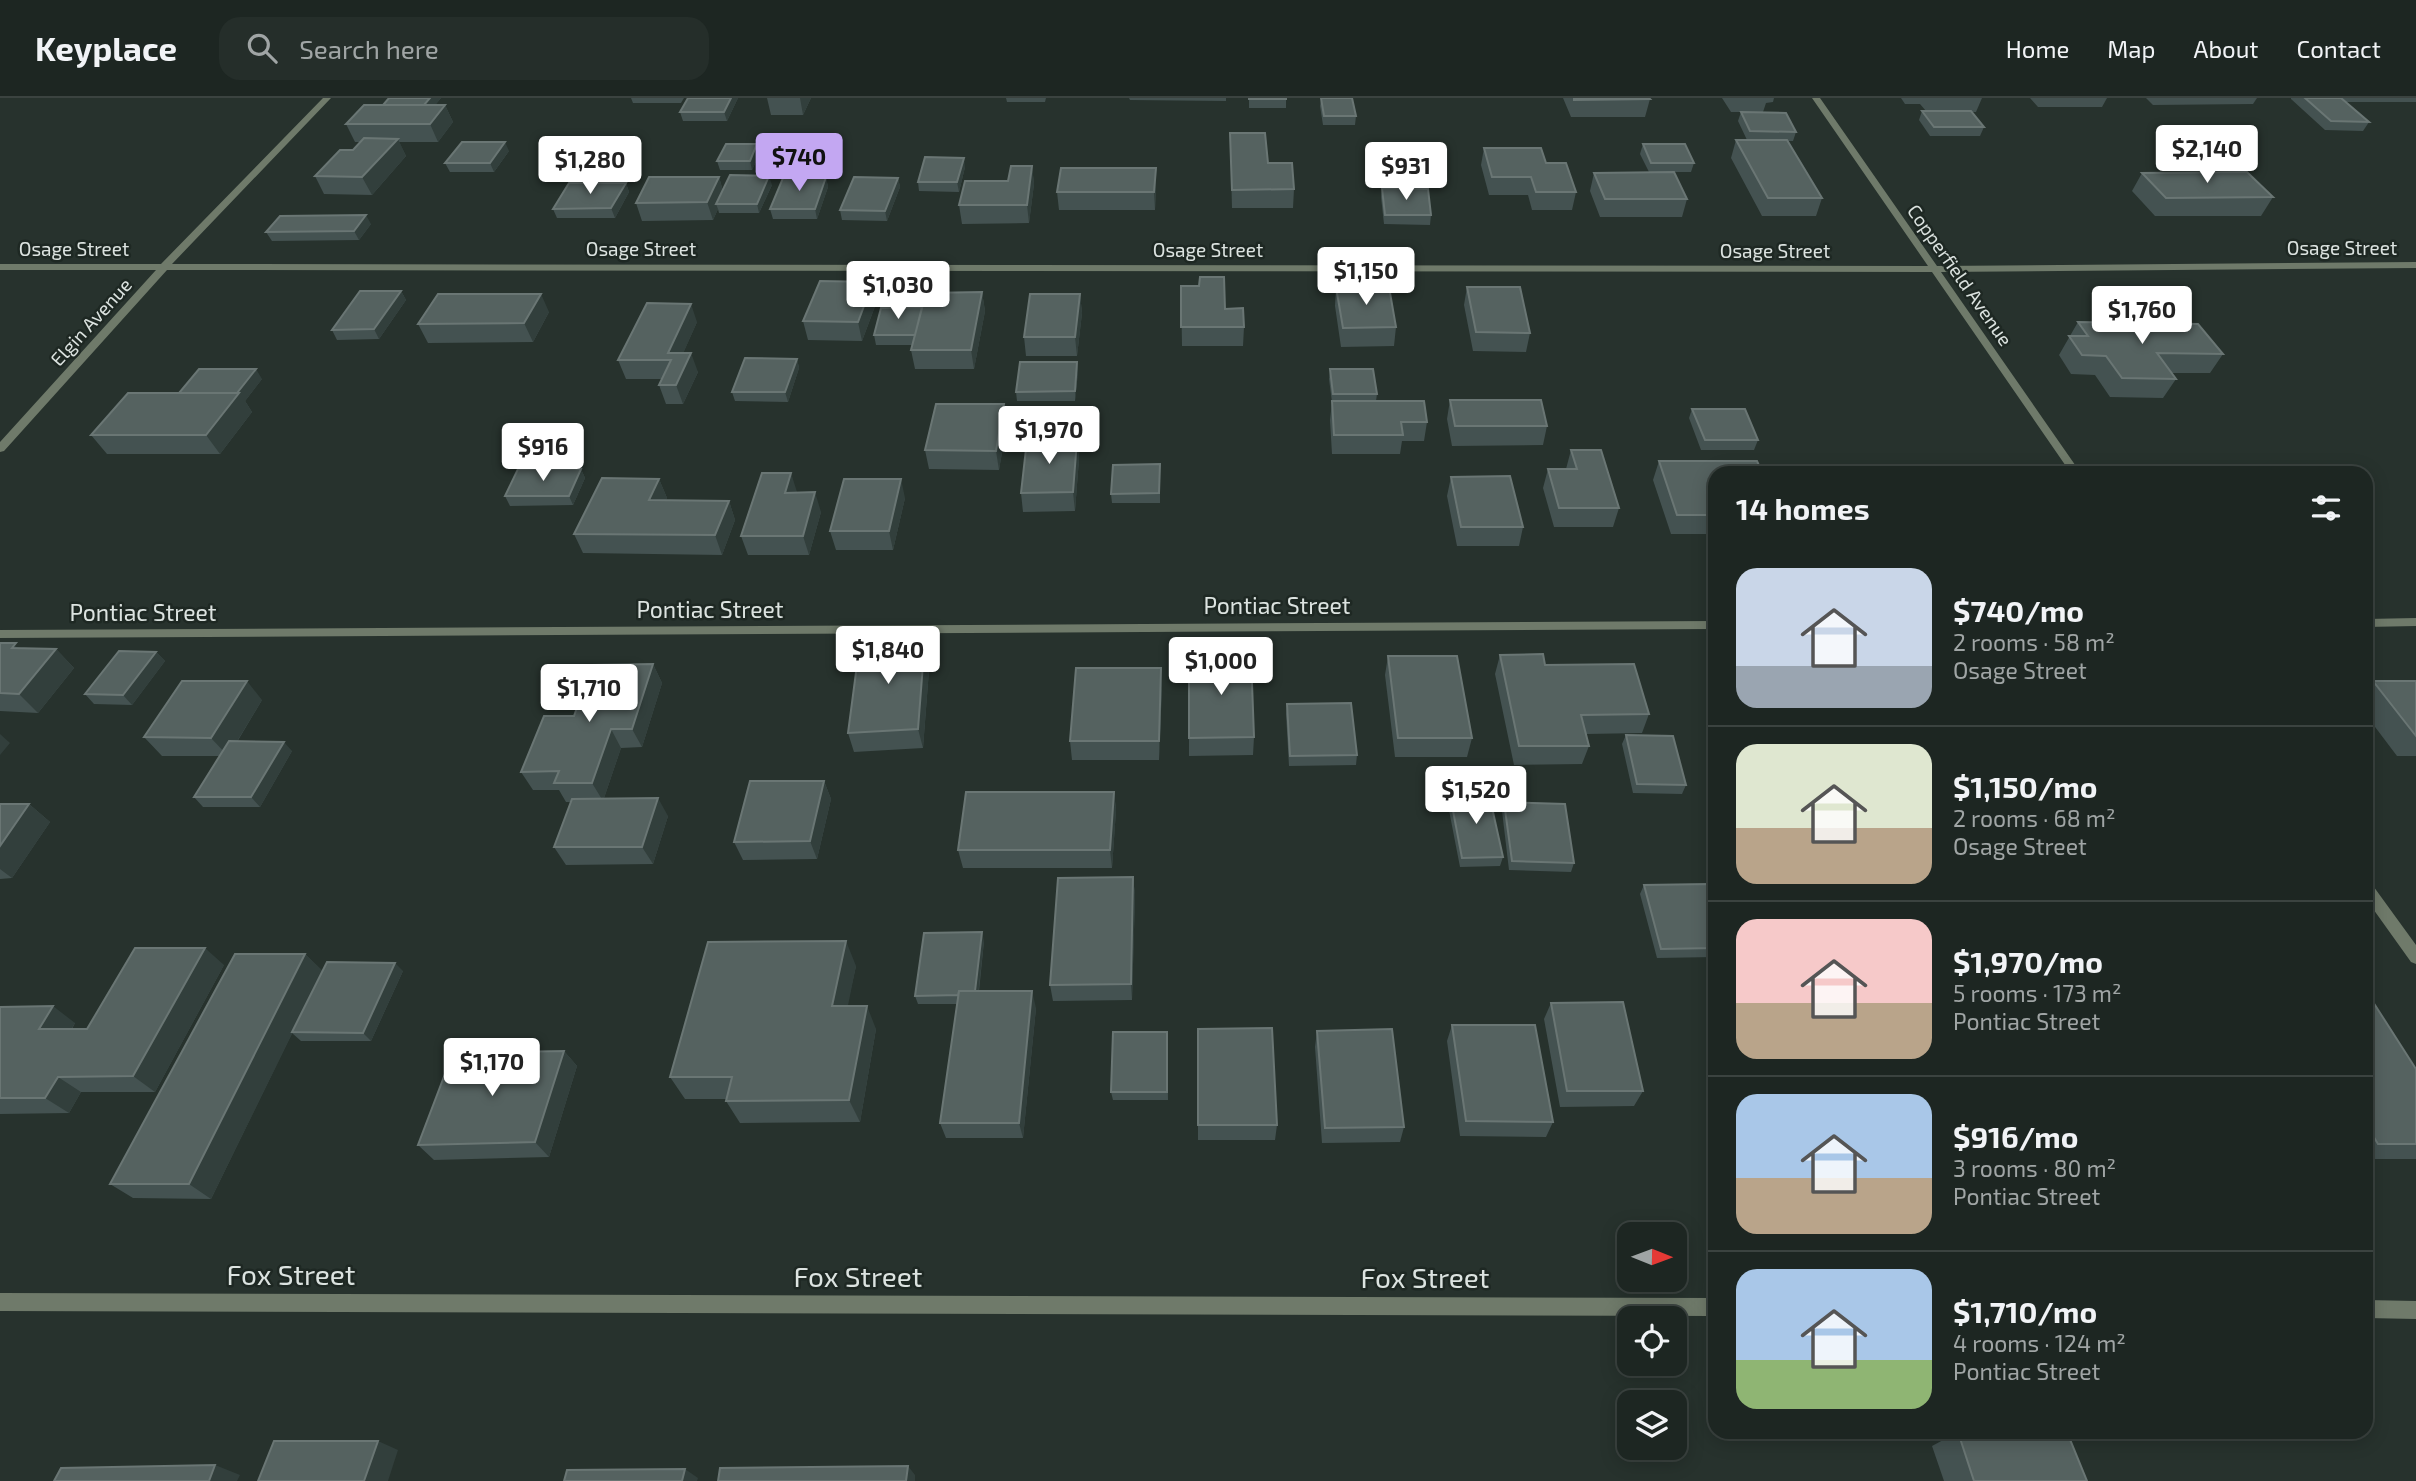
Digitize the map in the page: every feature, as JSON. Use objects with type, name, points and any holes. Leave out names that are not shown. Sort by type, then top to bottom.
[{"type":"street","name":"Elgin Avenue","points":[[0,449],[165,266],[327,98]]},
{"type":"street","name":"Copperfield Avenue","points":[[1816,98],[2071,466]]},
{"type":"street","name":"Osage Street","points":[[0,267],[1932,269],[2416,265]]},
{"type":"street","points":[[2373,622],[2416,622]]},
{"type":"street","name":"Pontiac Street","points":[[0,635],[1708,625]]},
{"type":"street","points":[[2373,897],[2416,957]]},
{"type":"street","name":"Fox Street","points":[[0,1302],[1708,1307]]},
{"type":"street","points":[[2373,1309],[2416,1310]]},
{"type":"building","points":[[389,98],[430,98],[424,105],[383,105]]},
{"type":"building","points":[[688,98],[731,98],[724,112],[680,112]]},
{"type":"building","points":[[1286,98],[1286,99],[1249,99]]},
{"type":"building","points":[[1321,98],[1352,98],[1356,116],[1324,116]]},
{"type":"building","points":[[1649,98],[1650,99],[1574,100]]},
{"type":"building","points":[[2305,98],[2341,98],[2369,122],[2331,121]]},
{"type":"building","points":[[364,105],[445,105],[430,124],[346,124]]},
{"type":"building","points":[[1922,111],[1971,111],[1984,127],[1934,127]]},
{"type":"building","points":[[1741,112],[1786,113],[1796,132],[1750,131]]},
{"type":"building","points":[[1230,133],[1265,133],[1268,163],[1292,163],[1294,189],[1232,190]]},
{"type":"building","points":[[364,138],[398,139],[362,177],[315,176],[340,150],[353,150]]},
{"type":"building","points":[[1736,140],[1787,140],[1822,198],[1768,198]]},
{"type":"building","points":[[462,142],[505,142],[490,163],[445,163]]},
{"type":"building","points":[[726,144],[757,144],[750,161],[717,161]]},
{"type":"building","points":[[1643,144],[1685,144],[1694,163],[1651,163]]},
{"type":"building","points":[[1484,148],[1541,148],[1546,163],[1566,163],[1576,192],[1536,192],[1531,177],[1492,177]]},
{"type":"building","points":[[925,157],[964,158],[957,182],[918,182]]},
{"type":"building","points":[[1011,166],[1032,166],[1027,205],[959,205],[965,181],[1008,181]]},
{"type":"building","points":[[1061,168],[1156,168],[1154,192],[1057,192]]},
{"type":"building","points":[[1674,172],[1687,199],[1605,199],[1594,173]]},
{"type":"building","points":[[2247,172],[2273,197],[2166,198],[2142,173]]},
{"type":"building","points":[[730,175],[769,176],[757,204],[716,204]]},
{"type":"building","points":[[649,177],[719,177],[707,202],[636,203]]},
{"type":"building","points":[[826,177],[815,209],[770,209],[783,178]]},
{"type":"building","points":[[854,177],[898,178],[885,211],[840,210]]},
{"type":"building","points":[[569,183],[626,183],[611,208],[553,209]]},
{"type":"building","points":[[1382,188],[1428,189],[1431,215],[1385,215]]},
{"type":"building","points":[[366,215],[354,231],[266,232],[280,216]]},
{"type":"building","points":[[1200,277],[1224,277],[1225,309],[1243,308],[1244,327],[1181,327],[1181,286],[1199,286]]},
{"type":"building","points":[[820,281],[873,282],[858,322],[803,321]]},
{"type":"building","points":[[1336,287],[1389,287],[1396,327],[1343,328]]},
{"type":"building","points":[[1467,287],[1520,287],[1530,333],[1476,332]]},
{"type":"building","points":[[360,291],[401,291],[374,329],[332,330]]},
{"type":"building","points":[[982,292],[971,350],[911,350],[926,293]]},
{"type":"building","points":[[438,294],[541,294],[524,323],[418,324]]},
{"type":"building","points":[[1030,294],[1080,294],[1075,337],[1024,337]]},
{"type":"building","points":[[647,303],[691,304],[668,353],[691,353],[676,385],[659,385],[671,360],[618,360]]},
{"type":"building","points":[[922,307],[915,335],[874,335],[881,308]]},
{"type":"building","points":[[2078,322],[2198,324],[2223,354],[2157,353],[2176,379],[2122,378],[2106,356],[2082,355],[2069,336],[2088,336]]},
{"type":"building","points":[[745,358],[797,359],[785,392],[732,392]]},
{"type":"building","points":[[1020,362],[1077,362],[1075,391],[1016,392]]},
{"type":"building","points":[[199,369],[256,369],[237,393],[179,393]]},
{"type":"building","points":[[1330,369],[1373,369],[1377,394],[1333,394]]},
{"type":"building","points":[[128,393],[239,393],[206,435],[91,435]]},
{"type":"building","points":[[1450,400],[1541,400],[1547,426],[1455,426]]},
{"type":"building","points":[[1332,401],[1424,401],[1427,422],[1401,422],[1403,435],[1334,435]]},
{"type":"building","points":[[936,404],[1004,404],[996,451],[925,450]]},
{"type":"building","points":[[1692,409],[1745,409],[1758,440],[1705,440]]},
{"type":"building","points":[[1027,440],[1077,440],[1073,492],[1021,493]]},
{"type":"building","points":[[1571,450],[1601,450],[1619,508],[1559,508],[1548,469],[1577,469]]},
{"type":"building","points":[[1659,461],[1757,461],[1759,466],[1708,466],[1708,515],[1677,515]]},
{"type":"building","points":[[1160,464],[1159,493],[1111,494],[1113,465]]},
{"type":"building","points":[[518,469],[581,469],[569,496],[505,496]]},
{"type":"building","points":[[762,473],[791,473],[785,493],[815,492],[803,536],[741,536]]},
{"type":"building","points":[[1510,476],[1523,527],[1461,527],[1451,477]]},
{"type":"building","points":[[602,478],[659,479],[649,500],[729,501],[715,535],[574,534]]},
{"type":"building","points":[[844,479],[901,479],[889,531],[830,531]]},
{"type":"building","points":[[925,638],[918,729],[848,733],[860,642]]},
{"type":"building","points":[[0,643],[16,643],[12,648],[56,649],[19,694],[0,693]]},
{"type":"building","points":[[119,651],[156,652],[123,695],[85,694]]},
{"type":"building","points":[[1543,654],[1545,665],[1634,664],[1649,714],[1581,715],[1589,746],[1519,746],[1500,655]]},
{"type":"building","points":[[1189,656],[1251,656],[1254,737],[1189,738]]},
{"type":"building","points":[[1388,656],[1457,656],[1472,738],[1398,738]]},
{"type":"building","points":[[653,664],[632,729],[611,729],[592,783],[554,783],[559,771],[521,772],[544,716],[574,716],[592,665]]},
{"type":"building","points":[[1076,668],[1161,668],[1159,741],[1070,741]]},
{"type":"building","points":[[182,681],[247,681],[211,738],[144,737]]},
{"type":"building","points":[[2373,681],[2416,681],[2416,736]]},
{"type":"building","points":[[1351,703],[1357,755],[1290,756],[1287,704]]},
{"type":"building","points":[[1626,735],[1673,736],[1686,785],[1637,784]]},
{"type":"building","points":[[229,741],[284,742],[251,797],[194,797]]},
{"type":"building","points":[[750,781],[824,781],[810,841],[734,842]]},
{"type":"building","points":[[966,792],[1114,792],[1110,850],[958,850]]},
{"type":"building","points":[[1489,794],[1503,857],[1462,858],[1450,795]]},
{"type":"building","points":[[658,798],[642,847],[554,847],[572,799]]},
{"type":"building","points":[[1504,802],[1565,804],[1574,863],[1512,861]]},
{"type":"building","points":[[0,804],[29,804],[0,846]]},
{"type":"building","points":[[1133,877],[1131,984],[1050,985],[1058,878]]},
{"type":"building","points":[[1708,884],[1708,948],[1661,949],[1644,885]]},
{"type":"building","points":[[982,932],[975,991],[959,991],[958,995],[915,996],[924,933]]},
{"type":"building","points":[[846,941],[832,1006],[867,1006],[849,1100],[726,1101],[732,1077],[670,1077],[708,942]]},
{"type":"building","points":[[135,948],[205,948],[133,1076],[58,1077],[45,1098],[0,1098],[0,1007],[53,1006],[39,1029],[87,1029]]},
{"type":"building","points":[[235,954],[305,954],[189,1184],[110,1184]]},
{"type":"building","points":[[327,962],[395,963],[363,1033],[292,1032]]},
{"type":"building","points":[[959,991],[1032,991],[1019,1123],[940,1123]]},
{"type":"building","points":[[1623,1002],[1643,1091],[1567,1091],[1551,1003]]},
{"type":"building","points":[[2373,1002],[2416,1069],[2416,1144],[2378,1144],[2373,1136]]},
{"type":"building","points":[[1452,1025],[1535,1025],[1553,1122],[1466,1121]]},
{"type":"building","points":[[1272,1028],[1277,1125],[1198,1125],[1198,1029]]},
{"type":"building","points":[[1392,1029],[1404,1127],[1325,1128],[1317,1031]]},
{"type":"building","points":[[1113,1032],[1167,1032],[1167,1092],[1111,1092]]},
{"type":"building","points":[[564,1051],[535,1142],[418,1145],[453,1053]]},
{"type":"building","points":[[1960,1439],[2070,1439],[2087,1481],[1974,1481]]},
{"type":"building","points":[[274,1441],[378,1441],[364,1481],[258,1481]]},
{"type":"building","points":[[215,1465],[209,1481],[54,1481],[61,1468]]},
{"type":"building","points":[[908,1466],[906,1481],[718,1481],[720,1468]]},
{"type":"building","points":[[685,1469],[682,1481],[564,1481],[567,1470]]}]
